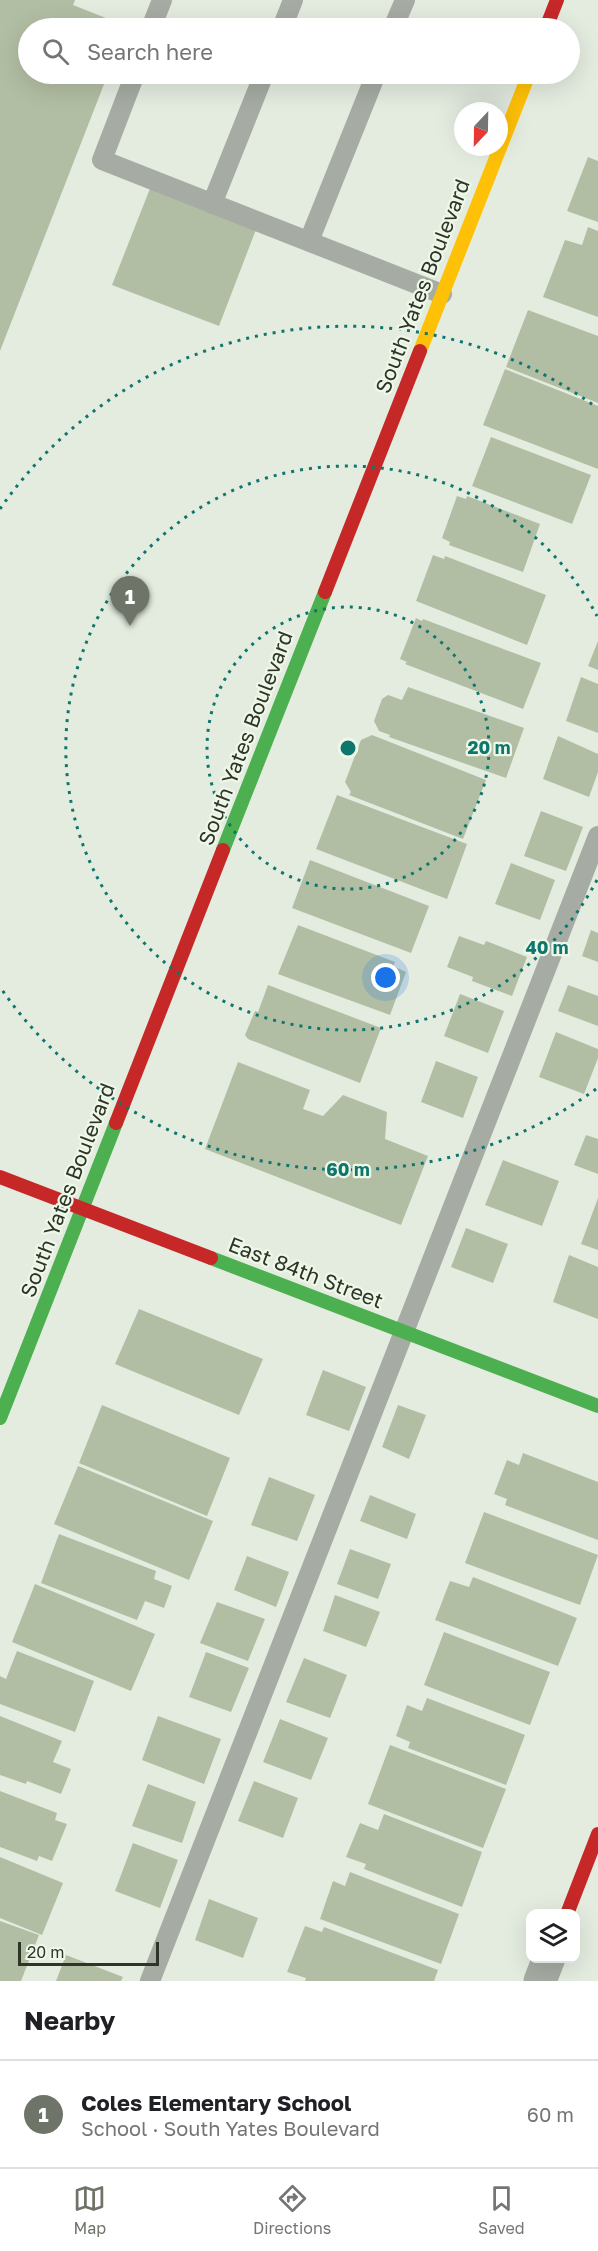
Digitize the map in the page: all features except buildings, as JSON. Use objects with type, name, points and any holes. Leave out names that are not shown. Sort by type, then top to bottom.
[{"type":"street","points":[[550,18],[557,0]]},
{"type":"street","name":"South Yates Boulevard","points":[[0,1418],[524,84]]},
{"type":"street","name":"East 84th Street","points":[[0,1177],[598,1406]]},
{"type":"street","points":[[569,1909],[598,1834]]},
{"type":"street","points":[[540,1981],[547,1963]]},
{"type":"lane","points":[[155,18],[162,0]]},
{"type":"lane","points":[[286,18],[293,0]]},
{"type":"lane","points":[[397,18],[405,0]]},
{"type":"lane","points":[[131,84],[102,160],[442,294]]},
{"type":"lane","points":[[212,204],[260,84]]},
{"type":"lane","points":[[309,241],[372,84]]},
{"type":"lane","points":[[150,1981],[598,836]]},
{"type":"traffic: fast","points":[[223,850],[325,592]]},
{"type":"traffic: fast","points":[[0,1418],[116,1123]]},
{"type":"traffic: fast","points":[[211,1258],[598,1406]]},
{"type":"traffic: slow","points":[[420,351],[525,84]]},
{"type":"traffic: jam","points":[[550,18],[557,0]]},
{"type":"traffic: jam","points":[[325,592],[420,351]]},
{"type":"traffic: jam","points":[[116,1123],[223,850]]},
{"type":"traffic: jam","points":[[0,1177],[211,1258]]},
{"type":"traffic: jam","points":[[569,1909],[598,1834]]},
{"type":"place","name":"Coles Elementary School","points":[[130,626]]}]
